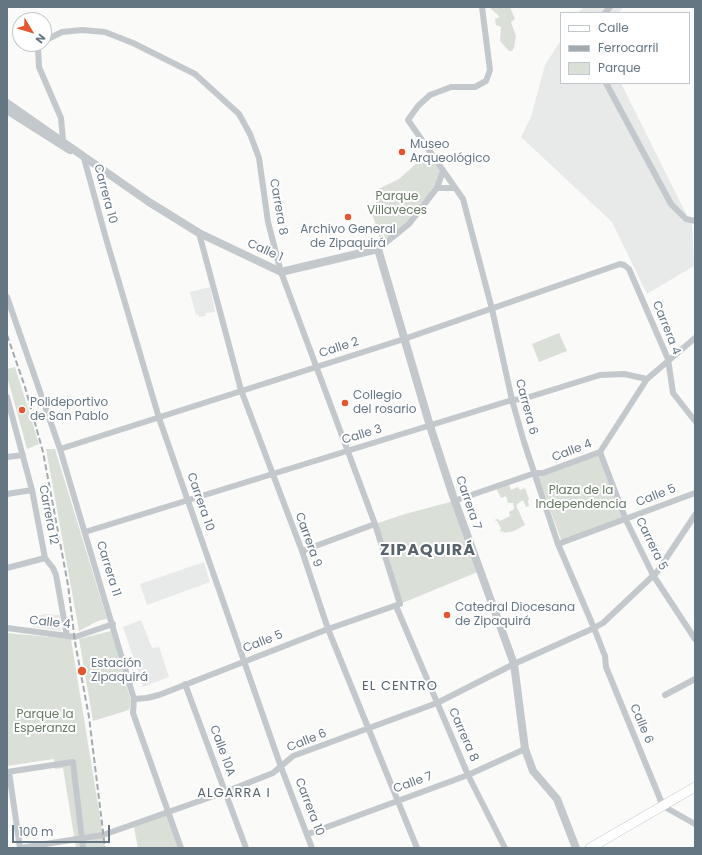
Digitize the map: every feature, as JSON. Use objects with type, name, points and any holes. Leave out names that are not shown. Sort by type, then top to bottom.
[{"type":"main road","points":[[590,848],[695,787]]},
{"type":"street","name":"Carrera 6","points":[[482,7],[490,70],[486,81],[475,87],[451,87],[430,95],[418,106],[408,120],[463,199],[492,309],[512,400],[558,544],[594,628]]},
{"type":"street","name":"Carrera 8","points":[[52,37],[62,32],[82,30],[105,32],[133,42],[195,74],[239,114],[250,134],[259,158],[268,222],[281,272],[346,451],[375,524],[398,605],[437,703],[468,775],[505,848]]},
{"type":"street","points":[[38,52],[39,67],[61,118],[63,140]]},
{"type":"street","points":[[607,84],[671,204],[686,219],[695,221]]},
{"type":"street","name":"Calle 1","points":[[7,102],[63,140],[83,157],[149,202],[199,232],[281,272],[378,249],[409,224],[437,188],[444,171]]},
{"type":"street","name":"Calle 1","points":[[7,110],[60,145],[83,157]]},
{"type":"street","name":"Carrera 10","points":[[83,157],[159,418],[281,767],[308,834],[312,848]]},
{"type":"street","points":[[437,188],[455,188]]},
{"type":"street","name":"Carrera 9","points":[[199,232],[241,390],[272,476],[302,551],[328,629],[396,800],[417,848]]},
{"type":"street","name":"Carrera 7","points":[[378,249],[430,426],[454,501],[514,664],[525,749],[533,771],[557,799],[576,848]]},
{"type":"street","name":"Calle 2","points":[[60,449],[404,339],[620,264],[624,265]]},
{"type":"street","name":"Carrera 4","points":[[624,265],[629,269],[668,359],[673,393],[695,421]]},
{"type":"street","name":"Carrera 11","points":[[7,297],[60,449],[134,699],[133,713],[181,848]]},
{"type":"street","name":"Calle 4","points":[[454,501],[535,473],[543,473],[600,452],[647,379],[668,359],[695,338]]},
{"type":"street","name":"Calle 3","points":[[85,532],[272,476],[346,451],[512,400],[523,399],[600,375],[624,374],[647,379]]},
{"type":"street","name":"Carrera 12","points":[[7,397],[32,490],[45,558],[53,568],[56,575],[67,636]]},
{"type":"street","name":"Carrera 5","points":[[600,452],[626,520],[653,575],[693,630],[695,639]]},
{"type":"street","points":[[7,457],[23,455]]},
{"type":"street","points":[[7,494],[32,490]]},
{"type":"street","name":"Calle 5","points":[[558,544],[626,520],[695,493]]},
{"type":"street","name":"Calle 6","points":[[20,848],[102,835],[225,792],[273,773],[294,756],[437,703],[514,664],[594,628],[603,623],[653,575],[695,515]]},
{"type":"street","points":[[302,551],[375,524]]},
{"type":"street","points":[[7,568],[45,558]]},
{"type":"street","name":"Calle 5","points":[[134,699],[147,698],[328,629],[398,605]]},
{"type":"street","name":"Calle 4","points":[[7,628],[75,637],[113,624]]},
{"type":"street","name":"Calle 6","points":[[594,628],[604,656],[606,667],[663,806]]},
{"type":"street","points":[[664,695],[695,680]]},
{"type":"street","name":"Calle 10A","points":[[185,684],[246,848]]},
{"type":"street","name":"Calle 7","points":[[308,834],[396,800],[468,775],[525,749]]},
{"type":"street","points":[[20,848],[8,772],[73,762],[83,848]]},
{"type":"street","points":[[663,806],[695,824]]},
{"type":"shaded area","points":[[584,7],[623,7],[620,12],[579,12]]},
{"type":"shaded area","points":[[560,42],[560,84],[621,84],[692,226],[694,266],[647,294],[612,222],[521,137],[531,117],[545,65]]},
{"type":"shaded area","points":[[210,287],[215,312],[205,313],[206,316],[199,317],[198,314],[196,315],[190,292]]},
{"type":"shaded area","points":[[204,562],[210,582],[147,605],[140,584]]},
{"type":"shaded area","points":[[39,615],[60,615],[61,631],[32,627],[33,616],[37,618]]},
{"type":"shaded area","points":[[141,620],[152,648],[159,647],[169,677],[143,687],[123,627]]},
{"type":"green space","points":[[495,7],[496,9],[497,7],[510,7],[515,19],[511,22],[516,36],[512,51],[509,51],[500,41],[501,27],[496,25],[495,19],[500,17],[490,8]]},
{"type":"green space","name":"Parque Villaveces","points":[[427,154],[440,171],[436,186],[408,223],[381,242],[372,213],[377,210],[374,191],[399,179]]},
{"type":"green space","points":[[559,333],[567,351],[539,362],[532,344]]},
{"type":"green space","name":"Polideportivo de San Pablo","points":[[15,367],[39,444],[27,449],[7,376],[7,369]]},
{"type":"green space","points":[[46,449],[55,449],[107,619],[98,621],[79,631]]},
{"type":"green space","name":"Plaza de la Independencia","points":[[600,454],[623,520],[562,542],[538,476]]},
{"type":"green space","points":[[509,484],[511,490],[518,487],[520,490],[525,488],[529,499],[529,506],[526,507],[523,500],[516,505],[525,525],[514,531],[504,533],[503,531],[500,532],[501,528],[497,521],[494,520],[498,519],[500,521],[510,516],[509,512],[514,509],[513,503],[508,503],[506,496],[501,498],[496,488]]},
{"type":"green space","points":[[454,501],[480,571],[400,604],[375,524],[405,514]]},
{"type":"green space","points":[[111,631],[131,701],[129,710],[93,721],[79,639]]},
{"type":"green space","name":"Parque la Esperanza","points":[[7,633],[71,639],[105,848],[76,848],[63,768],[55,769],[54,759],[7,766]]},
{"type":"green space","points":[[167,815],[179,848],[138,848],[134,827]]},
{"type":"railway","points":[[7,335],[25,387],[43,452],[68,585],[75,642],[89,717],[105,848]]},
{"type":"place","name":"Museo Arqueológico","points":[[402,152]]},
{"type":"place","name":"Archivo General de Zipaquirá","points":[[348,217]]},
{"type":"place","name":"Collegio del rosario","points":[[345,403]]},
{"type":"place","name":"Polideportivo de San Pablo","points":[[22,410]]},
{"type":"place","name":"Catedral Diocesana de Zipaquirá","points":[[447,615]]},
{"type":"place","name":"Estación Zipaquirá","points":[[82,671]]},
{"type":"district","name":"ZIPAQUIRÁ","points":[[428,551]]},
{"type":"district","name":"EL CENTRO","points":[[400,687]]},
{"type":"district","name":"ALGARRA I","points":[[234,794]]}]
